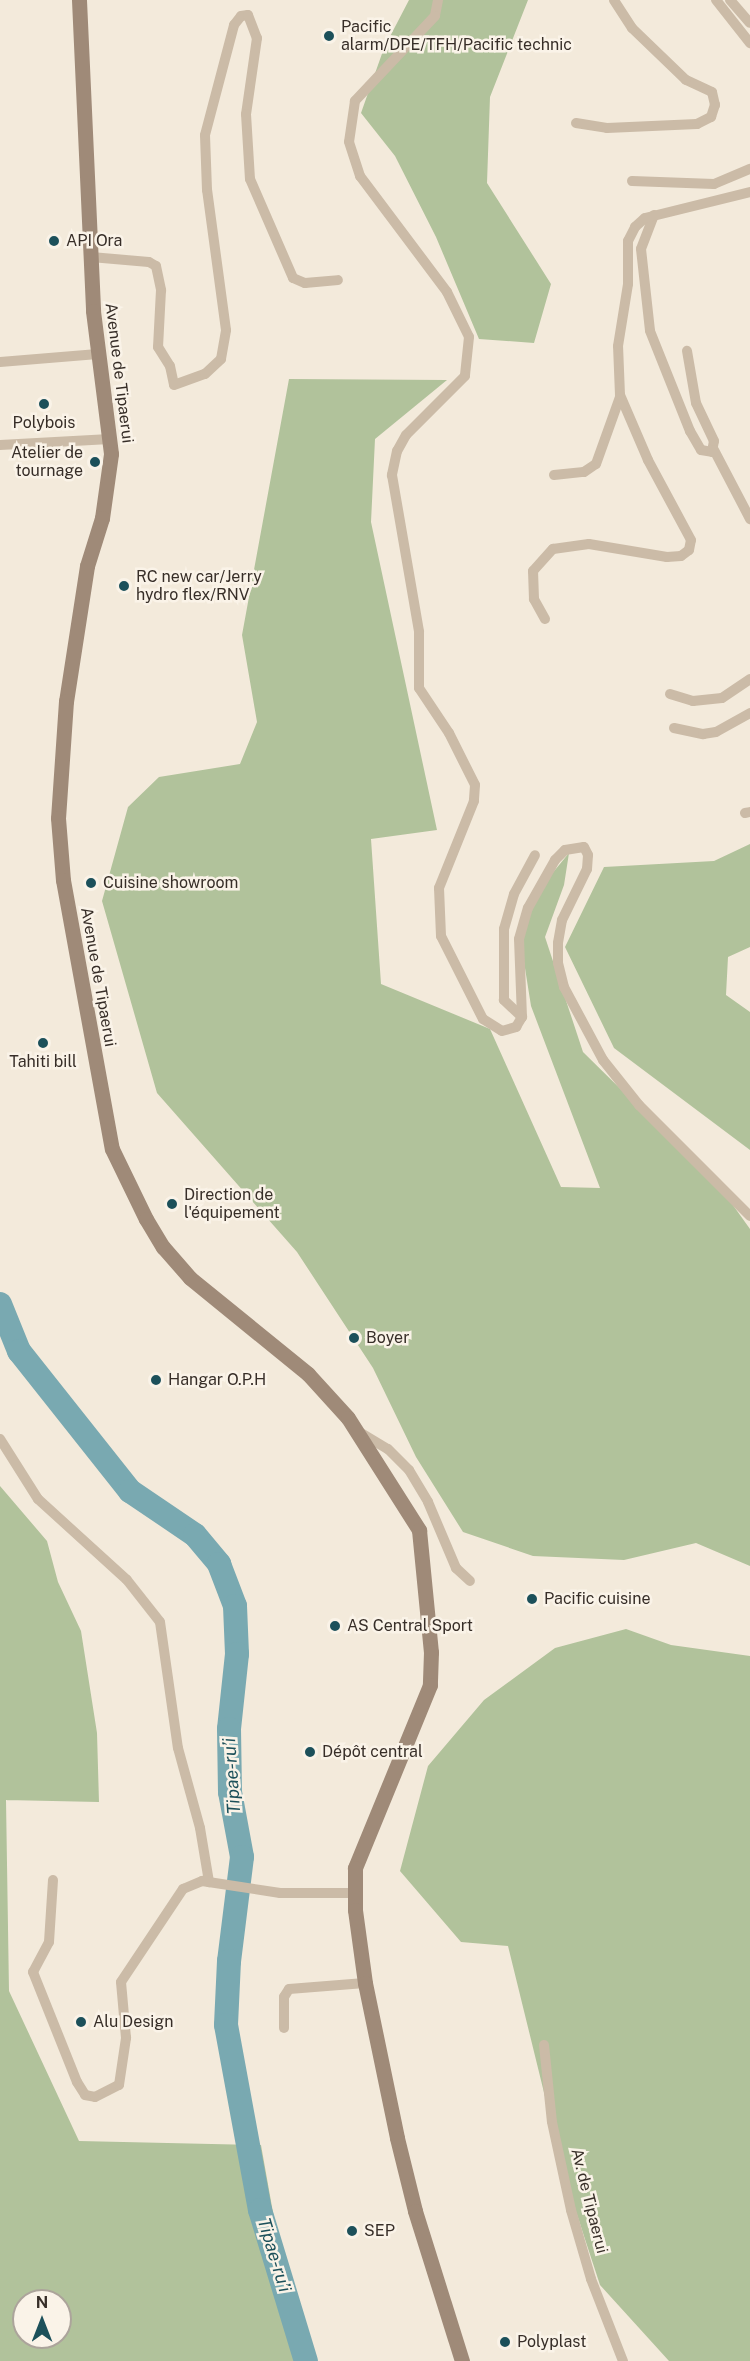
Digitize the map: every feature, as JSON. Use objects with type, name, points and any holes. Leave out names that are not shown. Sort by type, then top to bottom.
[{"type":"main road","name":"Avenue de Tipaerui","points":[[79,0],[91,257],[98,354],[110,439],[110,475],[87,566],[66,701],[58,818],[63,880],[112,1149],[163,1247],[217,1303],[308,1374],[361,1433],[418,1530],[430,1652],[429,1685],[366,1836],[355,1868],[355,1893],[365,1983],[415,2211],[462,2361]]},
{"type":"street","points":[[438,0],[435,16],[355,101],[349,142],[360,176],[447,292],[470,337],[465,376],[406,435],[397,451],[392,475],[419,632],[419,688],[449,733],[475,785],[474,801],[439,888],[441,936],[483,1018],[502,1031],[516,1027],[522,1017],[519,939],[528,908],[555,860],[565,850],[584,848],[588,855],[586,869],[561,920],[558,963],[564,987],[603,1060],[639,1106],[750,1216]]},
{"type":"street","points":[[576,123],[608,128],[698,124],[711,117],[715,105],[712,92],[686,80],[632,27],[614,0]]},
{"type":"street","points":[[716,0],[750,43]]},
{"type":"street","points":[[730,0],[750,23]]},
{"type":"street","points":[[91,257],[149,262],[156,266],[161,290],[158,346],[170,366],[174,385],[205,374],[220,359],[226,330],[204,168],[205,135],[234,25],[241,16],[248,15],[257,38],[246,114],[250,179],[293,278],[305,283],[338,280]]},
{"type":"street","points":[[633,181],[714,184],[750,169]]},
{"type":"street","points":[[554,475],[584,472],[597,464],[620,395],[618,346],[628,284],[628,241],[634,227],[654,215],[750,192]]},
{"type":"street","points":[[654,215],[641,249],[650,332],[690,431],[701,450],[714,450]]},
{"type":"street","points":[[687,351],[688,378],[714,441],[714,450],[750,519]]},
{"type":"street","points":[[0,362],[98,354]]},
{"type":"street","points":[[545,619],[534,598],[533,571],[553,549],[589,543],[667,557],[681,556],[689,550],[691,540],[648,460],[620,395]]},
{"type":"street","points":[[0,445],[110,439]]},
{"type":"street","points":[[670,694],[693,701],[722,698],[750,679]]},
{"type":"street","points":[[674,728],[703,734],[716,732],[750,713]]},
{"type":"street","points":[[522,1017],[504,1000],[504,929],[514,894],[535,855]]},
{"type":"street","points":[[361,1433],[388,1449],[410,1470],[456,1568],[470,1581]]},
{"type":"street","points":[[0,1438],[38,1499],[127,1580],[160,1622],[178,1748],[200,1828],[209,1882]]},
{"type":"street","points":[[53,1880],[51,1931],[33,1972],[77,2082],[85,2095],[95,2097],[119,2085],[126,2038],[121,1982],[126,1971],[183,1889],[209,1882],[249,1890],[355,1893]]},
{"type":"street","points":[[284,2028],[284,1997],[289,1989],[365,1983]]},
{"type":"street","name":"Av. de Tipaerui","points":[[544,2045],[552,2122],[571,2210],[591,2279],[623,2361]]},
{"type":"green space","points":[[409,0],[528,0],[490,97],[487,183],[551,284],[534,343],[479,339],[436,237],[395,156],[361,113],[384,48]]},
{"type":"green space","points":[[289,379],[447,380],[375,439],[371,522],[437,830],[371,839],[381,984],[490,1029],[561,1187],[600,1188],[531,1006],[521,943],[536,893],[569,853],[564,885],[545,937],[583,1052],[720,1187],[750,1229],[750,1566],[696,1543],[624,1560],[533,1556],[463,1532],[416,1457],[373,1368],[297,1252],[157,1093],[102,901],[128,807],[159,777],[240,764],[257,722],[242,635]]},
{"type":"green space","points":[[750,844],[750,947],[728,957],[726,995],[750,1012],[750,1150],[614,1048],[565,947],[604,867],[714,861]]},
{"type":"green space","points":[[0,1486],[47,1541],[58,1582],[81,1631],[97,1733],[99,1802],[6,1800],[9,1991],[79,2141],[261,2145],[287,2291],[311,2361],[0,2361]]},
{"type":"green space","points":[[626,1629],[671,1645],[750,1656],[750,2361],[669,2361],[600,2285],[565,2178],[508,1946],[461,1942],[400,1871],[428,1766],[484,1700],[555,1648]]},
{"type":"waterway","name":"Tipae-ru’i","points":[[0,1304],[19,1351],[130,1491],[195,1535],[219,1564],[235,1606],[237,1654],[229,1729],[230,1792],[242,1857],[229,1961],[226,2025],[260,2210],[306,2361]]},
{"type":"place","name":"Pacific alarm/DPE/TFH/Pacific technic","points":[[329,36]]},
{"type":"place","name":"API Ora","points":[[54,241]]},
{"type":"place","name":"Polybois","points":[[44,404]]},
{"type":"place","name":"Atelier de tournage","points":[[95,462]]},
{"type":"place","name":"RC new car/Jerry hydro flex/RNV","points":[[124,586]]},
{"type":"place","name":"Cuisine showroom","points":[[91,883]]},
{"type":"place","name":"Tahiti bill","points":[[43,1043]]},
{"type":"place","name":"Direction de l'équipement","points":[[172,1204]]},
{"type":"place","name":"Boyer","points":[[354,1338]]},
{"type":"place","name":"Hangar O.P.H","points":[[156,1380]]},
{"type":"place","name":"Pacific cuisine","points":[[532,1599]]},
{"type":"place","name":"AS Central Sport","points":[[335,1626]]},
{"type":"place","name":"Dépôt central","points":[[310,1752]]},
{"type":"place","name":"Alu Design","points":[[81,2022]]},
{"type":"place","name":"SEP","points":[[352,2231]]},
{"type":"place","name":"Polyplast","points":[[505,2342]]}]
